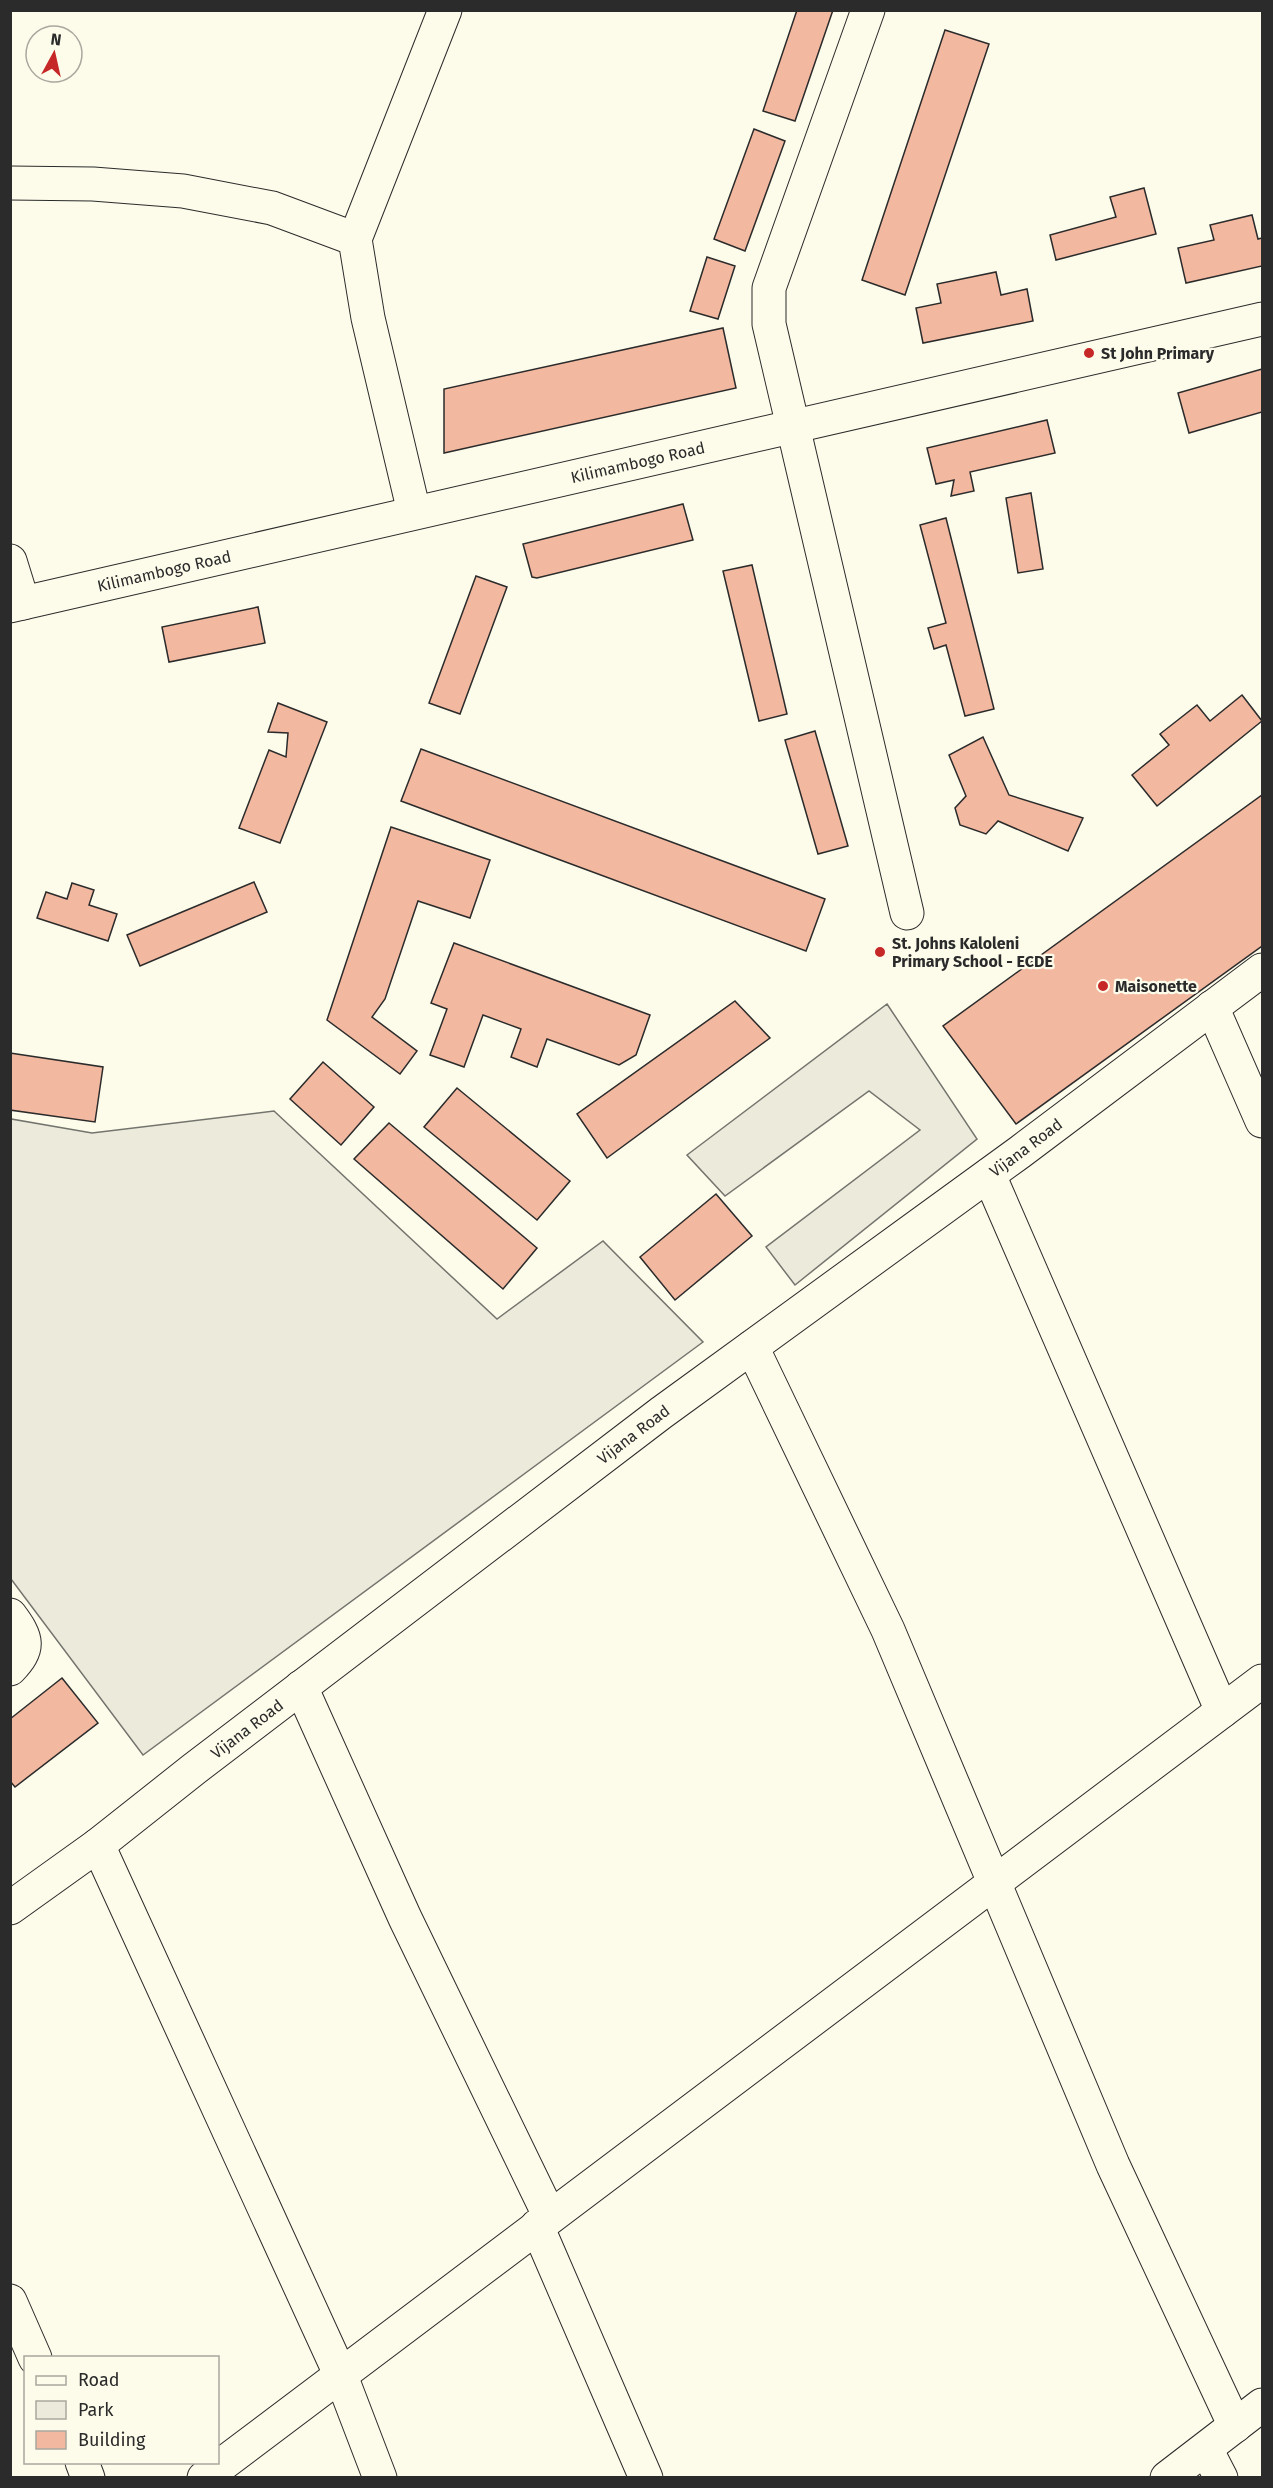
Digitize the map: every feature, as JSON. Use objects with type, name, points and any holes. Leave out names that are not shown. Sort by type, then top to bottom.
[{"type":"street","points":[[414,512],[368,318],[355,239],[445,10]]},
{"type":"street","points":[[868,10],[768,288],[769,324],[795,426],[907,913]]},
{"type":"street","points":[[10,183],[93,184],[183,191],[272,208],[355,239]]},
{"type":"street","name":"Kilimambogo Road","points":[[16,604],[1263,319]]},
{"type":"street","points":[[10,561],[16,604]]},
{"type":"street","name":"Vijana Road","points":[[10,1908],[98,1845],[661,1413],[988,1175],[1263,970]]},
{"type":"street","points":[[1212,1007],[1263,1121]]},
{"type":"street","points":[[988,1175],[1222,1711]]},
{"type":"street","points":[[752,1347],[888,1630],[1113,2165],[1235,2426]]},
{"type":"street","points":[[10,1615],[25,1644],[24,1654],[10,1669]]},
{"type":"street","points":[[204,2478],[1263,1681]]},
{"type":"street","points":[[301,1687],[544,2221],[645,2478]]},
{"type":"street","points":[[98,1845],[341,2376],[381,2478]]},
{"type":"street","points":[[10,2301],[34,2356]]},
{"type":"street","points":[[1167,2478],[1263,2405]]},
{"type":"street","points":[[1206,2449],[1221,2478]]},
{"type":"street","points":[[82,2464],[88,2478]]},
{"type":"green space","points":[[887,1004],[977,1139],[795,1285],[766,1247],[920,1130],[869,1091],[725,1196],[687,1155]]},
{"type":"green space","points":[[274,1111],[497,1319],[603,1241],[703,1342],[143,1755],[11,1579],[11,1119],[92,1133]]},
{"type":"building","points":[[797,10],[833,10],[795,121],[763,111]]},
{"type":"building","points":[[945,30],[989,44],[905,295],[862,280]]},
{"type":"building","points":[[754,129],[785,141],[745,251],[714,239]]},
{"type":"building","points":[[1144,188],[1156,234],[1056,260],[1050,235],[1116,217],[1110,197]]},
{"type":"building","points":[[1252,215],[1258,239],[1262,238],[1262,266],[1186,283],[1178,248],[1214,240],[1210,225]]},
{"type":"building","points":[[707,257],[735,266],[718,319],[690,311]]},
{"type":"building","points":[[996,272],[1001,295],[1027,289],[1033,321],[923,343],[916,308],[941,303],[937,284]]},
{"type":"building","points":[[723,328],[736,388],[444,453],[444,389]]},
{"type":"building","points":[[1262,369],[1262,412],[1189,433],[1178,393]]},
{"type":"building","points":[[1047,420],[1055,453],[970,472],[974,491],[951,496],[954,480],[936,484],[927,448]]},
{"type":"building","points":[[1031,493],[1043,569],[1018,573],[1006,498]]},
{"type":"building","points":[[683,504],[693,540],[537,578],[532,577],[523,544]]},
{"type":"building","points":[[946,518],[994,709],[965,716],[946,645],[934,649],[928,628],[946,623],[920,525]]},
{"type":"building","points":[[752,565],[787,714],[759,721],[723,571]]},
{"type":"building","points":[[476,576],[507,587],[460,714],[429,703]]},
{"type":"building","points":[[258,607],[265,643],[169,662],[162,627]]},
{"type":"building","points":[[1242,695],[1262,721],[1157,806],[1132,775],[1169,745],[1160,734],[1197,705],[1210,721]]},
{"type":"building","points":[[278,703],[327,722],[280,843],[239,828],[269,750],[286,757],[288,733],[268,732]]},
{"type":"building","points":[[815,731],[848,846],[818,854],[785,740]]},
{"type":"building","points":[[983,737],[1009,795],[1083,818],[1068,851],[998,821],[986,834],[960,825],[955,808],[966,796],[949,755]]},
{"type":"building","points":[[421,749],[825,899],[806,951],[401,801]]},
{"type":"building","name":"Maisonette","points":[[1262,795],[1262,946],[1016,1124],[943,1026]]},
{"type":"building","points":[[391,827],[490,860],[470,918],[418,901],[385,999],[372,1017],[417,1051],[400,1074],[327,1020]]},
{"type":"building","points":[[254,882],[267,912],[140,966],[127,935]]},
{"type":"building","points":[[72,883],[94,890],[89,905],[117,914],[108,941],[37,918],[46,892],[67,899]]},
{"type":"building","points":[[454,943],[650,1015],[636,1055],[619,1065],[547,1039],[537,1067],[511,1057],[521,1029],[483,1015],[464,1067],[430,1055],[447,1009],[431,1003]]},
{"type":"building","points":[[735,1001],[770,1038],[607,1158],[577,1114]]},
{"type":"building","points":[[10,1053],[103,1067],[95,1122],[10,1110]]},
{"type":"building","points":[[323,1062],[374,1107],[341,1145],[290,1099]]},
{"type":"building","points":[[457,1088],[570,1181],[537,1220],[424,1127]]},
{"type":"building","points":[[389,1123],[537,1248],[503,1289],[354,1159]]},
{"type":"building","points":[[716,1194],[752,1236],[675,1300],[640,1257]]},
{"type":"building","points":[[62,1678],[98,1723],[15,1787],[10,1781],[10,1719]]},
{"type":"place","name":"St John Primary","points":[[1089,353]]},
{"type":"place","name":"St. Johns Kaloleni Primary School - ECDE","points":[[880,952]]},
{"type":"place","name":"Maisonette","points":[[1103,986]]}]
